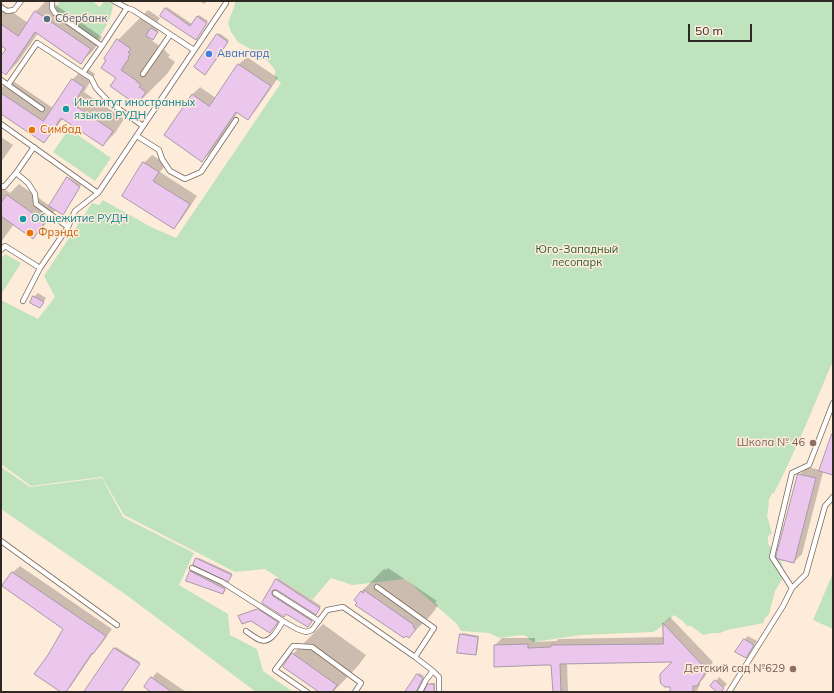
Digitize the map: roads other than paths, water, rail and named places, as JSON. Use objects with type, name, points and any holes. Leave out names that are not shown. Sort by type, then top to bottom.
[{"type":"lane","points":[[1,8],[7,11],[14,10],[21,1]]},
{"type":"lane","points":[[52,1],[52,8],[55,13],[102,46]]},
{"type":"lane","points":[[114,1],[133,10],[194,50]]},
{"type":"lane","points":[[23,301],[40,268],[68,227],[75,211],[98,193],[226,1]]},
{"type":"lane","points":[[83,73],[127,8]]},
{"type":"lane","points":[[143,74],[170,35]]},
{"type":"lane","points":[[8,85],[37,43],[91,78],[96,88],[109,102],[143,126]]},
{"type":"lane","points":[[1,80],[42,109]]},
{"type":"lane","points":[[136,136],[159,150],[162,159],[170,171],[185,179],[201,172],[236,120]]},
{"type":"lane","points":[[1,124],[98,193]]},
{"type":"lane","points":[[1,186],[4,186],[16,173],[34,147]]},
{"type":"lane","points":[[16,173],[28,183],[35,194],[36,204],[68,227]]},
{"type":"lane","points":[[1,250],[3,244],[40,268]]},
{"type":"lane","points":[[792,588],[772,557],[792,473],[809,465],[833,403]]},
{"type":"lane","points":[[730,692],[783,606],[792,588],[806,574],[825,506],[833,497]]},
{"type":"lane","points":[[1,541],[117,625]]},
{"type":"lane","points":[[192,568],[222,582],[283,621],[306,632],[312,630],[326,610],[343,608],[433,671],[439,677],[439,692]]},
{"type":"lane","points":[[377,587],[434,628],[415,657]]},
{"type":"lane","points":[[275,593],[319,621]]},
{"type":"lane","points":[[246,631],[264,641],[274,635],[283,621]]},
{"type":"lane","points":[[307,692],[275,670],[293,646],[312,647],[355,678],[361,683],[355,692]]},
{"type":"lane","points":[[420,692],[426,680],[433,671]]},
{"type":"place","name":"Сбербанк","points":[[47,19]]},
{"type":"place","name":"Авангард","points":[[209,54]]},
{"type":"place","name":"Институт иностранных языков РУДН","points":[[66,109]]},
{"type":"place","name":"Симбад","points":[[32,130]]},
{"type":"place","name":"Общежитие РУДН","points":[[23,219]]},
{"type":"place","name":"Фрэндс","points":[[30,233]]},
{"type":"place","name":"Школа № 46","points":[[813,443]]},
{"type":"place","name":"Детский сад №629","points":[[793,669]]},
{"type":"park label","name":"Юго-Западный лесопарк","points":[[577,256]]}]
